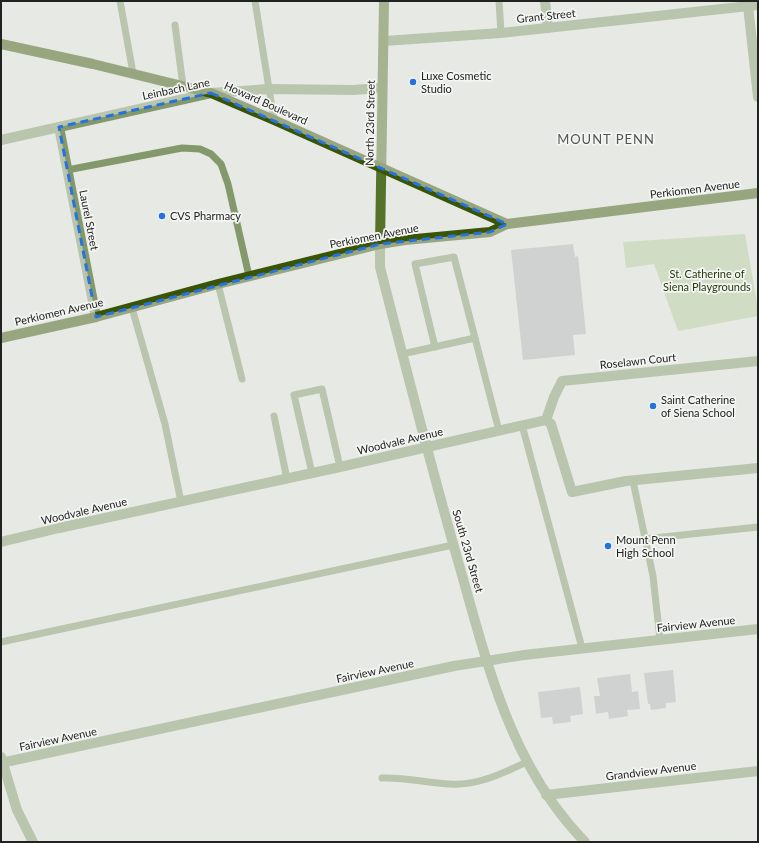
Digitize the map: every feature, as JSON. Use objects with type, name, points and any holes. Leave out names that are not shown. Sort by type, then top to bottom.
[{"type":"main road","name":"North 23rd Street","points":[[380,244],[384,1]]},
{"type":"main road","name":"Howard Boulevard","points":[[1,44],[133,73],[211,93],[507,224]]},
{"type":"main road","name":"Perkiomen Avenue","points":[[1,338],[96,317],[249,276],[380,244],[405,240],[490,232],[507,224],[758,193]]},
{"type":"street","points":[[545,1],[548,28]]},
{"type":"street","name":"Grant Street","points":[[384,41],[501,33],[753,6]]},
{"type":"street","points":[[753,6],[758,97]]},
{"type":"street","name":"Leinbach Lane","points":[[1,140],[211,93],[269,89],[353,90],[382,88]]},
{"type":"street","name":"Laurel Street","points":[[59,127],[96,317]]},
{"type":"street","name":"South 23rd Street","points":[[380,244],[380,267],[426,447],[453,545],[498,695],[513,734],[546,795],[573,830],[585,842]]},
{"type":"street","name":"Roselawn Court","points":[[546,420],[554,396],[562,380],[758,361]]},
{"type":"street","points":[[546,420],[551,424],[572,492],[626,481],[758,468]]},
{"type":"street","name":"Woodvale Avenue","points":[[1,542],[59,528],[340,468],[546,420]]},
{"type":"street","name":"Fairview Avenue","points":[[1,761],[446,668],[524,655],[758,629]]},
{"type":"street","points":[[1,761],[17,810],[33,842]]},
{"type":"street","name":"Grandview Avenue","points":[[546,795],[758,771]]},
{"type":"lane","points":[[120,1],[133,73]]},
{"type":"lane","points":[[255,1],[274,120]]},
{"type":"lane","points":[[499,1],[501,33]]},
{"type":"lane","points":[[175,25],[183,86]]},
{"type":"lane","points":[[67,170],[182,148],[200,149],[212,154],[221,164],[228,184],[249,276]]},
{"type":"lane","points":[[435,347],[415,264],[454,257],[499,431]]},
{"type":"lane","points":[[218,284],[242,379]]},
{"type":"lane","points":[[132,308],[165,424],[181,502]]},
{"type":"lane","points":[[402,354],[475,338]]},
{"type":"lane","points":[[312,473],[294,395],[322,389],[340,468]]},
{"type":"lane","points":[[274,416],[287,479]]},
{"type":"lane","points":[[522,425],[582,648]]},
{"type":"lane","points":[[633,481],[653,576],[660,640]]},
{"type":"lane","points":[[644,539],[758,527]]},
{"type":"lane","points":[[1,642],[453,545]]},
{"type":"lane","points":[[382,778],[411,779],[450,784],[470,783],[495,776],[527,762]]},
{"type":"highlighted area","points":[[211,93],[507,224],[490,232],[380,244],[96,317],[59,127]]},
{"type":"green space","name":"St. Catherine of Siena Playgrounds","points":[[745,234],[758,316],[678,331],[654,264],[626,268],[623,242]]},
{"type":"building","points":[[573,244],[575,257],[578,256],[586,334],[573,335],[575,355],[523,360],[511,250]]},
{"type":"building","points":[[673,670],[676,702],[666,703],[666,708],[651,710],[650,704],[648,704],[644,673]]},
{"type":"building","points":[[630,674],[632,692],[638,691],[640,709],[627,710],[628,716],[609,719],[608,712],[596,714],[594,696],[600,696],[597,678]]},
{"type":"building","points":[[580,687],[583,714],[570,716],[571,722],[553,724],[552,717],[541,718],[538,692]]},
{"type":"place","name":"Luxe Cosmetic Studio","points":[[413,82]]},
{"type":"place","name":"CVS Pharmacy","points":[[162,216]]},
{"type":"place","name":"Saint Catherine of Siena School","points":[[653,406]]},
{"type":"place","name":"Mount Penn High School","points":[[608,546]]},
{"type":"district","name":"MOUNT PENN","points":[[606,139]]}]
